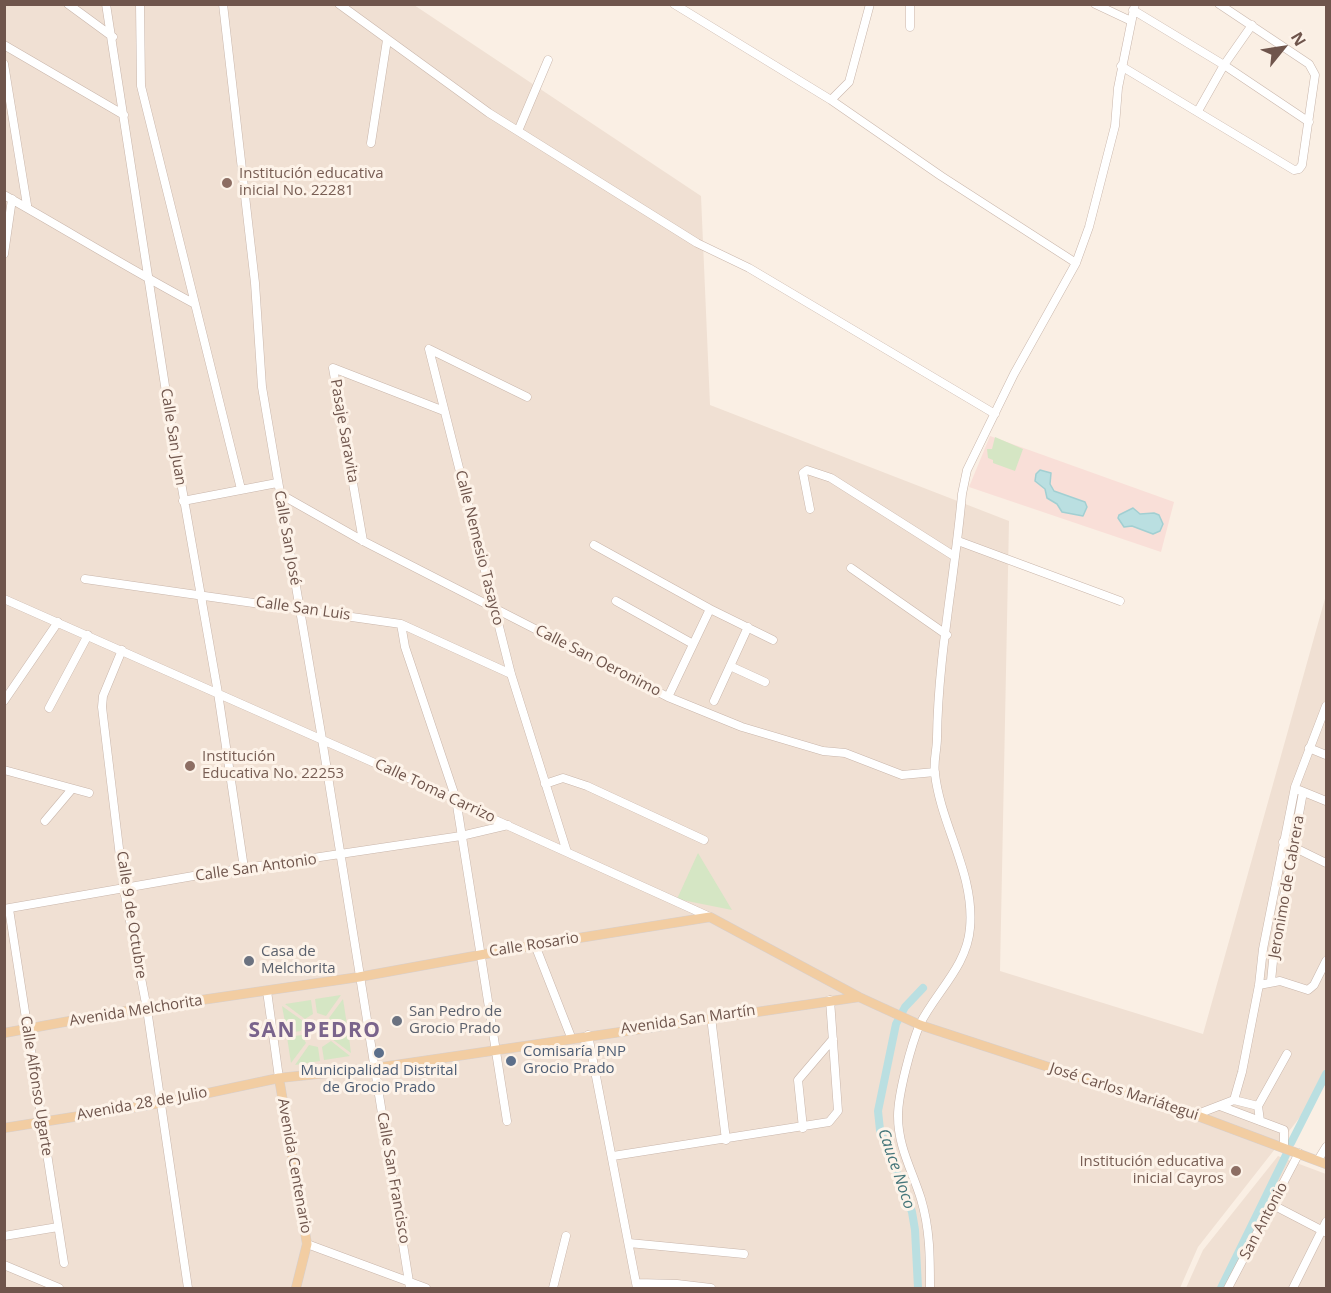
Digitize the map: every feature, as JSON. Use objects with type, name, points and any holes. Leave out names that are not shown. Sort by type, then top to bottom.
[{"type":"main road","name":"Calle Rosario","points":[[267,991],[710,917]]},
{"type":"main road","name":"Calle Toma Carrizo","points":[[710,917],[859,997],[900,1015]]},
{"type":"main road","name":"Avenida Melchorita","points":[[4,1033],[267,991]]},
{"type":"main road","name":"Avenida San Martín","points":[[375,1068],[571,1037],[859,997]]},
{"type":"main road","name":"José Carlos Mariátegui","points":[[900,1015],[920,1025],[1195,1114],[1322,1162]]},
{"type":"main road","name":"Avenida 28 de Julio","points":[[4,1128],[161,1102],[279,1078],[375,1068]]},
{"type":"main road","name":"Avenida Centenario","points":[[279,1078],[307,1244],[296,1288]]},
{"type":"street","points":[[68,4],[113,37]]},
{"type":"street","name":"Calle San Juan","points":[[106,4],[113,37],[183,501],[218,693],[244,868]]},
{"type":"street","points":[[140,4],[141,86],[241,489]]},
{"type":"street","name":"Calle San José","points":[[224,4],[255,283],[262,387],[375,1068]]},
{"type":"street","points":[[339,4],[489,113],[696,243],[749,268],[995,414]]},
{"type":"street","points":[[674,4],[831,100],[941,176],[1076,263]]},
{"type":"street","points":[[831,100],[849,82],[870,4]]},
{"type":"street","points":[[910,4],[910,27]]},
{"type":"street","points":[[1095,4],[1129,20]]},
{"type":"street","points":[[1121,66],[1296,170],[1302,165],[1315,75],[1313,70],[1309,64],[1219,4]]},
{"type":"street","points":[[930,1288],[930,1246],[927,1223],[920,1196],[903,1156],[899,1133],[899,1097],[920,1025],[959,964],[967,946],[970,927],[965,873],[934,772],[939,680],[947,635],[954,556],[967,471],[1014,374],[1076,263],[1089,227],[1115,126],[1121,66],[1129,20],[1134,8],[1309,122]]},
{"type":"street","points":[[1198,111],[1224,65],[1252,26]]},
{"type":"street","points":[[371,143],[387,40]]},
{"type":"street","points":[[4,45],[124,115]]},
{"type":"street","points":[[519,131],[548,60]]},
{"type":"street","points":[[4,64],[27,205]]},
{"type":"street","points":[[4,254],[8,197],[27,205],[148,279],[195,304]]},
{"type":"street","name":"Calle Nemesio Tasayco","points":[[527,397],[429,349],[492,606],[567,852]]},
{"type":"street","name":"Pasaje Saravita","points":[[363,541],[333,368],[444,411]]},
{"type":"street","points":[[810,509],[803,473],[807,470],[831,478],[954,556]]},
{"type":"street","points":[[183,501],[277,483]]},
{"type":"street","name":"Calle San Oeronimo","points":[[280,494],[363,541],[668,697],[742,727],[823,751],[845,753],[902,775],[934,772]]},
{"type":"street","points":[[957,541],[1120,601]]},
{"type":"street","points":[[594,544],[710,609],[773,640]]},
{"type":"street","points":[[851,568],[947,635]]},
{"type":"street","name":"Calle San Luis","points":[[85,579],[401,624],[511,674]]},
{"type":"street","name":"Calle Toma Carrizo","points":[[4,599],[456,799],[507,825],[710,917]]},
{"type":"street","points":[[616,601],[693,644]]},
{"type":"street","points":[[668,697],[710,609]]},
{"type":"street","points":[[4,701],[58,622]]},
{"type":"street","points":[[401,624],[405,647],[456,799],[507,1121]]},
{"type":"street","points":[[714,701],[748,627]]},
{"type":"street","points":[[49,708],[88,635]]},
{"type":"street","name":"Calle 9 de Octubre","points":[[122,650],[103,696],[102,707],[124,890],[147,1009],[188,1288]]},
{"type":"street","points":[[730,666],[765,682]]},
{"type":"street","points":[[1234,1100],[1242,1072],[1259,985],[1263,949],[1295,788],[1326,706]]},
{"type":"street","points":[[1309,748],[1326,755]]},
{"type":"street","points":[[4,770],[89,794]]},
{"type":"street","points":[[546,784],[563,778],[587,786],[704,840]]},
{"type":"street","points":[[1295,788],[1326,801]]},
{"type":"street","points":[[45,821],[72,789]]},
{"type":"street","name":"Jeronimo de Cabrera","points":[[1271,981],[1274,951],[1303,792]]},
{"type":"street","name":"Calle San Antonio","points":[[7,909],[244,868],[341,856],[461,836],[507,825]]},
{"type":"street","points":[[1283,842],[1326,863]]},
{"type":"street","name":"Calle Alfonso Ugarte","points":[[7,909],[64,1263]]},
{"type":"street","points":[[535,945],[571,1037]]},
{"type":"street","points":[[1259,985],[1280,981],[1308,990],[1314,985],[1326,961]]},
{"type":"street","points":[[267,991],[279,1078]]},
{"type":"street","points":[[613,1156],[803,1128],[829,1122],[837,1111],[830,1000]]},
{"type":"street","points":[[711,1017],[726,1140]]},
{"type":"street","points":[[588,1035],[637,1286],[677,1284],[711,1288]]},
{"type":"street","points":[[803,1128],[798,1080],[833,1040]]},
{"type":"street","points":[[1260,1121],[1258,1106],[1287,1054]]},
{"type":"street","name":"Calle San Francisco","points":[[375,1068],[410,1286]]},
{"type":"street","points":[[1195,1114],[1234,1100],[1258,1106]]},
{"type":"street","points":[[1220,1106],[1284,1130],[1284,1148]]},
{"type":"street","points":[[1322,1162],[1326,1147]]},
{"type":"street","name":"San Antonio","points":[[1228,1288],[1299,1153]]},
{"type":"street","points":[[1273,1205],[1324,1232]]},
{"type":"street","points":[[1293,1288],[1324,1232],[1326,1222]]},
{"type":"street","points":[[4,1236],[58,1227]]},
{"type":"street","points":[[553,1288],[566,1236]]},
{"type":"street","points":[[629,1243],[744,1254]]},
{"type":"street","points":[[307,1244],[410,1286],[426,1288]]},
{"type":"street","points":[[4,1265],[59,1288]]},
{"type":"shaded area","points":[[5,5],[414,5],[701,196],[710,405],[1009,521],[1000,971],[1203,1034],[1326,595],[1326,1084],[1198,1247],[1180,1288],[5,1288]]},
{"type":"shaded area","points":[[990,436],[1174,502],[1161,552],[969,487]]},
{"type":"shaded area","points":[[1278,1156],[1326,1174],[1326,1288],[1186,1288],[1203,1250]]},
{"type":"green space","points":[[995,437],[1023,449],[1015,471],[993,463],[993,460],[988,458],[987,449],[992,449]]},
{"type":"green space","points":[[698,853],[732,910],[677,899]]},
{"type":"green space","points":[[341,995],[326,1016],[317,1013],[315,999]]},
{"type":"green space","points":[[343,999],[347,1025],[334,1027],[329,1018]]},
{"type":"green space","points":[[311,1000],[313,1014],[305,1019],[285,1004]]},
{"type":"green space","points":[[282,1006],[303,1021],[301,1031],[287,1033]]},
{"type":"green space","points":[[348,1029],[351,1053],[332,1039],[335,1030]]},
{"type":"green space","points":[[302,1035],[306,1043],[291,1063],[287,1037]]},
{"type":"green space","points":[[331,1041],[350,1056],[324,1060],[322,1047]]},
{"type":"green space","points":[[309,1045],[318,1047],[320,1061],[295,1065]]},
{"type":"water","points":[[1040,470],[1051,473],[1050,484],[1054,491],[1085,502],[1087,507],[1083,516],[1062,512],[1057,504],[1047,498],[1045,489],[1035,481],[1036,474]]},
{"type":"water","points":[[1133,508],[1140,514],[1159,515],[1163,524],[1160,531],[1153,534],[1132,526],[1124,527],[1118,518],[1119,515]]},
{"type":"waterway","name":"Cauce Noco","points":[[918,1288],[912,1212],[880,1130],[878,1111],[896,1024],[905,1007],[923,988]]},
{"type":"waterway","points":[[1291,1143],[1326,1074]]},
{"type":"waterway","points":[[1221,1288],[1286,1155]]},
{"type":"place","name":"Institución educativa inicial No. 22281","points":[[227,183]]},
{"type":"place","name":"Institución Educativa No. 22253","points":[[190,766]]},
{"type":"place","name":"Casa de Melchorita","points":[[249,961]]},
{"type":"place","name":"San Pedro de Grocio Prado","points":[[397,1021]]},
{"type":"place","name":"Municipalidad Distrital de Grocio Prado","points":[[379,1053]]},
{"type":"place","name":"Comisaría PNP Grocio Prado","points":[[511,1061]]},
{"type":"place","name":"Institución educativa inicial Cayros","points":[[1236,1171]]},
{"type":"district","name":"SAN PEDRO","points":[[315,1031]]}]
